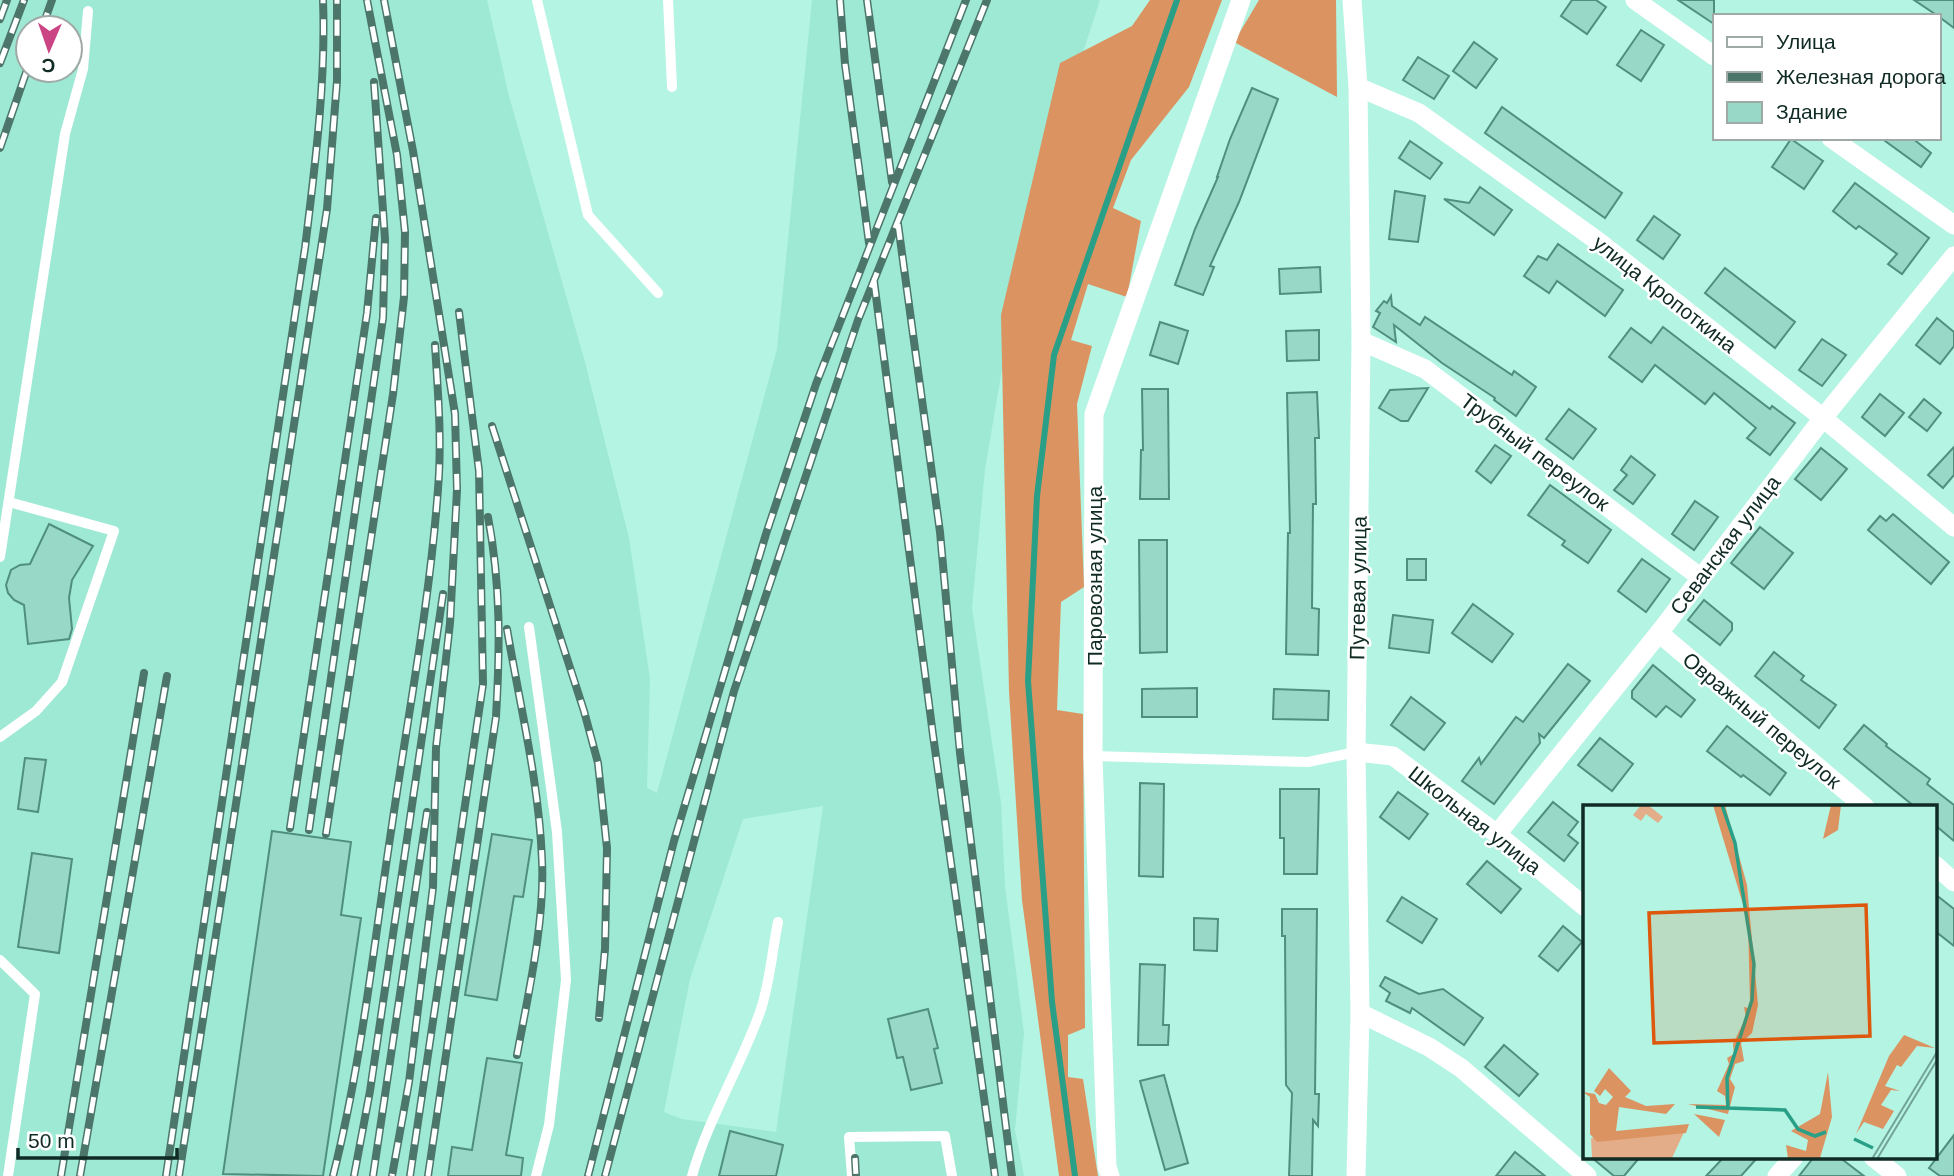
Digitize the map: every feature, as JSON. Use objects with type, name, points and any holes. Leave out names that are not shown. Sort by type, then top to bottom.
[{"type":"street","name":"Паровозная улица","points":[[1110,1176],[1107,1167],[1093,755],[1094,414],[1241,0]]},
{"type":"street","name":"Путевая улица","points":[[1352,0],[1358,88],[1361,341],[1356,752],[1360,1013],[1356,1176]]},
{"type":"street","points":[[1635,0],[1713,55]]},
{"type":"street","name":"улица Кропоткина","points":[[1358,88],[1419,113],[1599,242],[1823,418],[1954,527]]},
{"type":"street","points":[[1833,140],[1954,225]]},
{"type":"street","name":"Севанская улица","points":[[1497,834],[1659,632],[1823,418],[1954,256]]},
{"type":"street","name":"Трубный переулок","points":[[1361,341],[1425,369],[1700,578]]},
{"type":"street","name":"Овражный переулок","points":[[1659,632],[1863,805]]},
{"type":"street","name":"Школьная улица","points":[[1356,752],[1393,756],[1497,834],[1583,905]]},
{"type":"street","points":[[1937,867],[1954,882]]},
{"type":"street","points":[[1360,1013],[1429,1047],[1461,1068],[1587,1176]]},
{"type":"street","points":[[1777,1176],[1793,1158]]},
{"type":"street","points":[[1874,1158],[1897,1176]]},
{"type":"lane","points":[[537,0],[588,215],[657,293]]},
{"type":"lane","points":[[668,0],[672,87]]},
{"type":"lane","points":[[0,557],[65,134],[83,68],[88,11]]},
{"type":"lane","points":[[0,737],[36,711],[62,681],[114,531],[9,502]]},
{"type":"lane","points":[[528,628],[557,832],[565,980],[550,1125],[536,1176]]},
{"type":"lane","points":[[1093,755],[1308,762],[1356,752]]},
{"type":"lane","points":[[692,1176],[702,1142],[735,1075],[762,1009],[778,922]]},
{"type":"lane","points":[[0,960],[34,994],[8,1176]]},
{"type":"lane","points":[[852,1176],[849,1137],[945,1136],[951,1176]]},
{"type":"shaded area","points":[[0,0],[487,0],[509,96],[585,362],[629,538],[650,679],[647,788],[657,793],[777,349],[812,0],[1100,0],[1049,157],[1015,294],[985,469],[972,608],[1001,803],[1005,886],[1024,1033],[1015,1130],[1024,1176],[0,1176]],"holes":[[[823,806],[776,1132],[682,1119],[664,1112],[690,979],[743,819]]]},
{"type":"shaded area","points":[[1150,0],[1222,0],[1189,87],[1131,160],[1113,208],[1141,221],[1127,297],[1088,284],[1071,340],[1092,346],[1077,404],[1084,587],[1061,602],[1057,710],[1083,714],[1085,1028],[1068,1035],[1068,1077],[1083,1079],[1098,1176],[1059,1176],[1022,900],[1009,691],[1001,315],[1060,63],[1132,26]]},
{"type":"shaded area","points":[[1259,0],[1336,0],[1337,97],[1234,42]]},
{"type":"building","points":[[1572,0],[1596,0],[1606,7],[1587,34],[1561,16]]},
{"type":"building","points":[[1678,0],[1714,0],[1713,23]]},
{"type":"building","points":[[1914,0],[1954,0],[1954,28],[1940,18],[1940,14],[1935,14]]},
{"type":"building","points":[[1641,30],[1664,45],[1641,81],[1617,65]]},
{"type":"building","points":[[1474,42],[1497,59],[1476,88],[1453,71]]},
{"type":"building","points":[[1418,57],[1449,76],[1434,99],[1403,80]]},
{"type":"building","points":[[1252,88],[1278,99],[1239,202],[1210,266],[1214,267],[1203,295],[1175,285]]},
{"type":"building","points":[[1502,107],[1622,193],[1605,218],[1485,133]]},
{"type":"building","points":[[1790,140],[1823,161],[1804,189],[1772,167]]},
{"type":"building","points":[[1884,140],[1915,140],[1931,153],[1921,167]]},
{"type":"building","points":[[1410,141],[1442,163],[1430,179],[1399,158]]},
{"type":"building","points":[[1855,183],[1929,238],[1902,274],[1888,264],[1897,254],[1859,226],[1856,229],[1833,211]]},
{"type":"building","points":[[1480,187],[1512,210],[1494,235],[1444,199],[1469,203]]},
{"type":"building","points":[[1395,191],[1425,196],[1418,242],[1389,239]]},
{"type":"building","points":[[1654,216],[1680,235],[1663,259],[1637,240]]},
{"type":"building","points":[[1558,244],[1623,290],[1605,316],[1557,281],[1549,293],[1524,276],[1538,256],[1547,260]]},
{"type":"building","points":[[1320,267],[1321,292],[1280,294],[1279,269]]},
{"type":"building","points":[[1725,268],[1795,322],[1775,348],[1705,293]]},
{"type":"building","points":[[1391,296],[1392,306],[1420,325],[1425,317],[1512,375],[1514,371],[1536,387],[1516,416],[1394,325],[1396,342],[1373,327],[1380,313],[1376,311],[1384,301],[1387,303]]},
{"type":"building","points":[[1937,318],[1954,332],[1954,346],[1940,364],[1916,345]]},
{"type":"building","points":[[1160,322],[1188,331],[1178,364],[1150,355]]},
{"type":"building","points":[[1663,327],[1770,409],[1772,406],[1795,423],[1770,455],[1747,438],[1756,428],[1714,393],[1705,404],[1655,365],[1642,382],[1609,357],[1631,328],[1651,343]]},
{"type":"building","points":[[1319,330],[1319,360],[1287,361],[1286,331]]},
{"type":"building","points":[[1822,339],[1846,355],[1822,386],[1799,370]]},
{"type":"building","points":[[1428,388],[1408,421],[1401,421],[1379,408],[1390,390]]},
{"type":"building","points":[[1142,389],[1168,389],[1169,499],[1140,499],[1143,450]]},
{"type":"building","points":[[1317,392],[1319,438],[1315,438],[1316,504],[1313,504],[1312,608],[1319,609],[1318,655],[1286,654],[1290,533],[1287,393]]},
{"type":"building","points":[[1880,394],[1904,413],[1885,436],[1862,417]]},
{"type":"building","points":[[1924,399],[1941,413],[1927,431],[1909,417]]},
{"type":"building","points":[[1569,409],[1596,429],[1573,459],[1546,439]]},
{"type":"building","points":[[1495,445],[1511,456],[1491,483],[1476,471]]},
{"type":"building","points":[[1954,447],[1954,475],[1943,488],[1928,475]]},
{"type":"building","points":[[1821,448],[1847,469],[1821,500],[1795,479]]},
{"type":"building","points":[[1631,456],[1655,475],[1633,504],[1614,490],[1627,475],[1621,470]]},
{"type":"building","points":[[1550,485],[1611,530],[1588,563],[1562,545],[1565,541],[1528,515]]},
{"type":"building","points":[[1695,501],[1718,517],[1694,550],[1672,534]]},
{"type":"building","points":[[1893,514],[1949,562],[1931,584],[1868,530],[1880,516],[1886,521]]},
{"type":"building","points":[[49,524],[93,546],[72,580],[69,598],[72,629],[69,639],[28,644],[24,605],[14,600],[6,585],[11,570],[30,564]]},
{"type":"building","points":[[1760,527],[1793,553],[1764,589],[1731,563]]},
{"type":"building","points":[[1139,540],[1167,540],[1167,652],[1140,653]]},
{"type":"building","points":[[1407,559],[1426,559],[1426,580],[1407,580]]},
{"type":"building","points":[[1642,559],[1670,579],[1646,612],[1618,591]]},
{"type":"building","points":[[1704,600],[1732,623],[1732,630],[1720,645],[1688,620]]},
{"type":"building","points":[[1473,604],[1513,634],[1492,662],[1452,633]]},
{"type":"building","points":[[1393,615],[1433,620],[1429,653],[1389,648]]},
{"type":"building","points":[[1774,652],[1804,676],[1801,680],[1836,705],[1819,728],[1755,676]]},
{"type":"building","points":[[1568,664],[1590,681],[1544,738],[1539,734],[1540,743],[1494,804],[1462,781],[1479,758],[1481,764],[1516,717],[1523,722]]},
{"type":"building","points":[[1653,665],[1695,700],[1681,717],[1666,706],[1656,717],[1632,698],[1632,691]]},
{"type":"building","points":[[1197,688],[1197,717],[1142,717],[1142,689]]},
{"type":"building","points":[[1274,689],[1329,691],[1328,720],[1273,719]]},
{"type":"building","points":[[1411,697],[1445,723],[1424,750],[1391,725]]},
{"type":"building","points":[[1864,725],[1887,744],[1886,746],[1930,779],[1927,784],[1954,805],[1954,841],[1937,827],[1937,805],[1913,805],[1844,749]]},
{"type":"building","points":[[1727,726],[1786,773],[1770,795],[1707,751]]},
{"type":"building","points":[[1600,738],[1633,764],[1612,791],[1578,765]]},
{"type":"building","points":[[25,758],[46,760],[38,812],[18,809]]},
{"type":"building","points":[[1140,783],[1164,784],[1163,877],[1139,876]]},
{"type":"building","points":[[1280,789],[1319,789],[1317,874],[1284,874],[1284,838],[1280,838]]},
{"type":"building","points":[[1398,792],[1428,814],[1409,839],[1380,817]]},
{"type":"building","points":[[1553,802],[1578,822],[1568,835],[1578,843],[1564,861],[1528,832]]},
{"type":"building","points":[[272,831],[351,842],[341,915],[361,918],[323,1176],[223,1174]]},
{"type":"building","points":[[492,834],[532,840],[523,897],[514,896],[497,1000],[465,995]]},
{"type":"building","points":[[32,853],[72,859],[59,953],[18,947]]},
{"type":"building","points":[[1487,861],[1521,889],[1501,913],[1467,884]]},
{"type":"building","points":[[1937,896],[1954,909],[1954,946],[1937,933]]},
{"type":"building","points":[[1402,897],[1437,919],[1422,943],[1387,921]]},
{"type":"building","points":[[1282,909],[1317,909],[1315,1094],[1319,1094],[1318,1126],[1313,1120],[1312,1176],[1289,1176],[1292,1093],[1286,1085],[1285,936],[1282,936]]},
{"type":"building","points":[[1194,918],[1218,919],[1217,951],[1194,950]]},
{"type":"building","points":[[1563,926],[1582,942],[1558,971],[1539,956]]},
{"type":"building","points":[[1140,964],[1165,965],[1163,1025],[1169,1025],[1168,1045],[1138,1045]]},
{"type":"building","points":[[1385,977],[1419,994],[1443,989],[1483,1018],[1464,1045],[1412,1008],[1410,1013],[1386,1001],[1390,993],[1380,986]]},
{"type":"building","points":[[928,1009],[938,1048],[934,1049],[942,1083],[911,1090],[903,1057],[897,1058],[888,1019]]},
{"type":"building","points":[[1504,1045],[1538,1074],[1519,1096],[1485,1067]]},
{"type":"building","points":[[487,1058],[522,1063],[506,1155],[523,1158],[521,1176],[448,1176],[452,1147],[472,1150]]},
{"type":"building","points":[[1164,1075],[1188,1163],[1165,1170],[1140,1081]]},
{"type":"building","points":[[730,1131],[783,1145],[776,1176],[719,1176]]},
{"type":"building","points":[[1954,1135],[1954,1176],[1940,1176],[1929,1168]]},
{"type":"building","points":[[1515,1152],[1545,1176],[1496,1176]]},
{"type":"building","points":[[1592,1158],[1639,1158],[1624,1176],[1614,1176]]},
{"type":"building","points":[[1723,1158],[1757,1158],[1741,1176],[1706,1176]]},
{"type":"building","points":[[1813,1158],[1840,1158],[1864,1176],[1799,1176]]},
{"type":"waterway","points":[[1075,1176],[1052,1002],[1028,681],[1037,496],[1054,355],[1177,0]]},
{"type":"railway","points":[[0,19],[7,0]]},
{"type":"railway","points":[[0,63],[24,0]]},
{"type":"railway","points":[[47,14],[52,0]]},
{"type":"railway","points":[[166,1176],[305,248],[321,93],[323,0]]},
{"type":"railway","points":[[179,1176],[327,209],[337,81],[337,0]]},
{"type":"railway","points":[[326,834],[393,394],[404,297],[405,232],[397,155],[367,0]]},
{"type":"railway","points":[[384,0],[413,151],[455,414],[457,490],[450,623],[436,748],[433,887],[409,1082],[392,1176]]},
{"type":"railway","points":[[840,0],[845,64],[869,243]]},
{"type":"railway","points":[[867,0],[892,182]]},
{"type":"railway","points":[[588,1176],[674,841],[766,534],[816,384],[966,0]]},
{"type":"railway","points":[[605,1176],[734,691],[858,320],[987,0]]},
{"type":"railway","points":[[309,830],[383,318],[385,239],[374,82]]},
{"type":"railway","points":[[0,148],[22,84]]},
{"type":"railway","points":[[290,828],[367,313],[376,218]]},
{"type":"railway","points":[[898,224],[940,532],[960,753],[1012,1176]]},
{"type":"railway","points":[[874,281],[933,735],[995,1176]]},
{"type":"railway","points":[[410,1176],[483,684],[479,471],[459,312]]},
{"type":"railway","points":[[333,1176],[360,1046],[430,573],[440,453],[435,345]]},
{"type":"railway","points":[[492,426],[584,711],[598,763],[607,848],[605,949],[599,1018]]},
{"type":"railway","points":[[428,1176],[496,717],[498,617],[488,517]]},
{"type":"railway","points":[[354,1176],[370,1091],[443,594]]},
{"type":"railway","points":[[507,629],[533,773],[542,860],[538,933],[517,1055]]},
{"type":"railway","points":[[61,1176],[144,673]]},
{"type":"railway","points":[[80,1176],[167,676]]},
{"type":"railway","points":[[373,1176],[427,812]]},
{"type":"railway","points":[[855,1158],[856,1176]]}]
